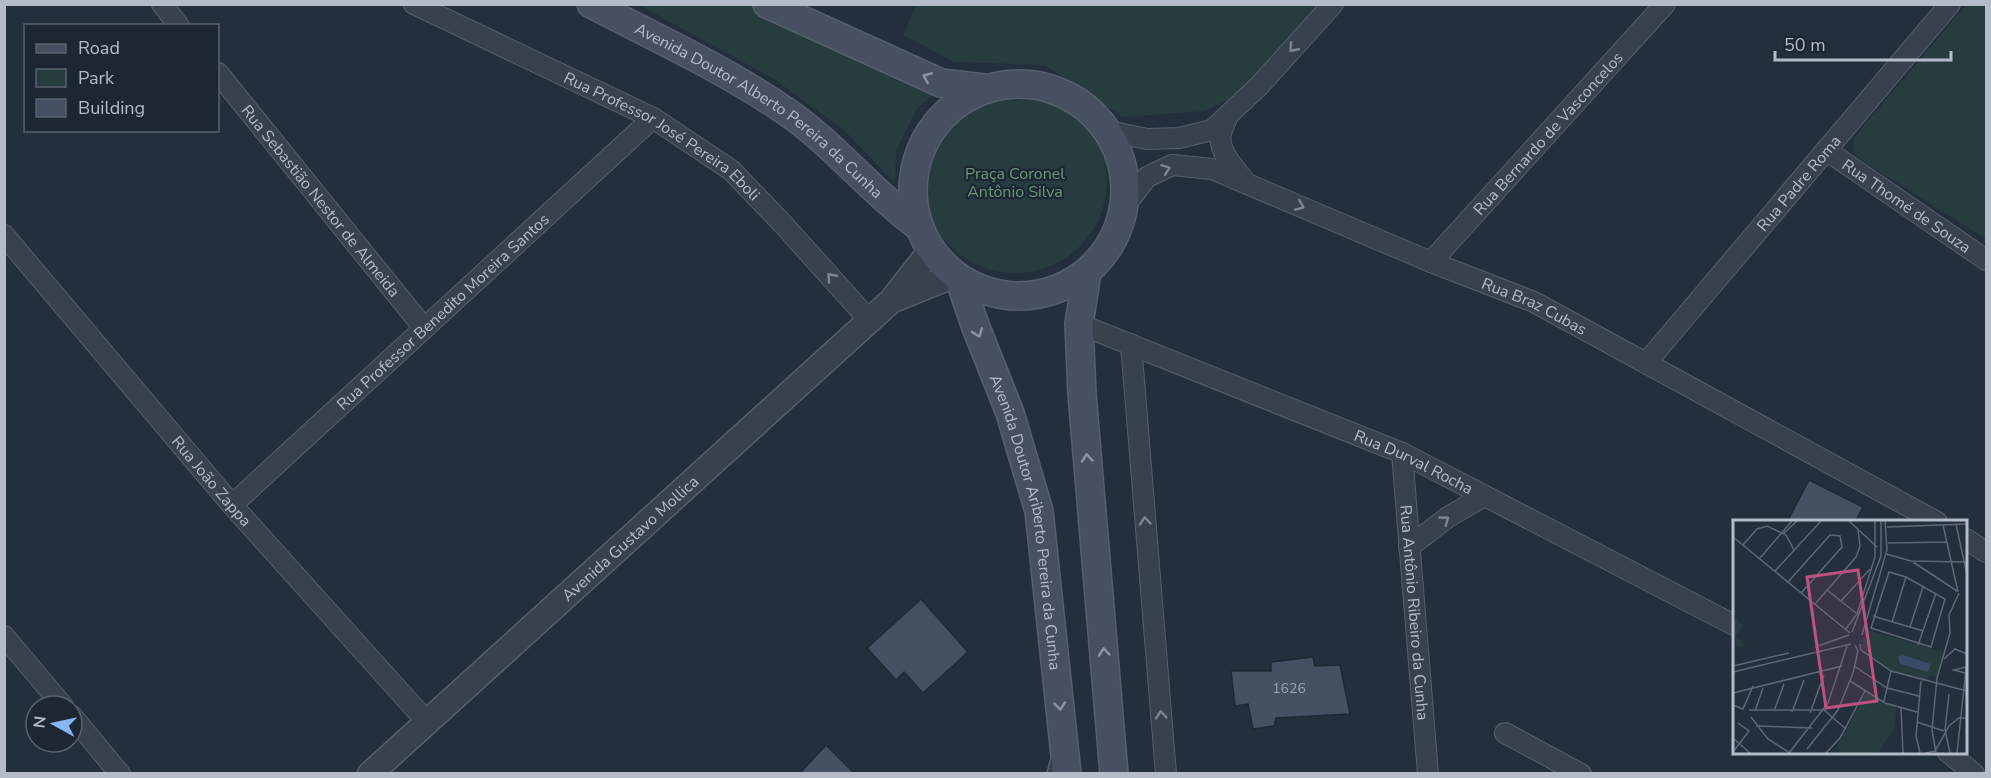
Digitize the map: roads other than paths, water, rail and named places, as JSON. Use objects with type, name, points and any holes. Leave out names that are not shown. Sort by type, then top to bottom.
[{"type":"main road","name":"Avenida Doutor Alberto Pereira da Cunha","points":[[591,4],[713,67],[789,113],[846,162],[894,209],[918,226]]},
{"type":"main road","points":[[767,4],[941,83],[984,88],[1017,83],[1050,87],[1082,103],[1108,131],[1124,170],[1124,207],[1112,242],[1087,272],[1059,289],[1033,296],[1001,295],[957,276],[931,250],[918,226],[914,174],[926,137],[950,108],[984,88]]},
{"type":"main road","points":[[1087,272],[1078,324],[1114,774]]},
{"type":"main road","name":"Avenida Doutor Ariberto Pereira da Cunha","points":[[957,276],[1010,413],[1039,511],[1067,774]]},
{"type":"street","points":[[162,4],[177,24]]},
{"type":"street","name":"Rua Professor José Pereira Eboli","points":[[414,4],[653,118],[731,170],[783,223],[870,321]]},
{"type":"street","points":[[1108,131],[1147,139],[1179,138],[1212,130],[1259,86],[1333,4]]},
{"type":"street","name":"Rua Bernardo de Vasconcelos","points":[[1431,262],[1665,4]]},
{"type":"street","name":"Rua Padre Roma","points":[[1646,363],[1950,4]]},
{"type":"street","name":"Rua Sebastião Nestor de Almeida","points":[[219,74],[424,328]]},
{"type":"street","points":[[1228,115],[1220,135],[1222,145],[1246,184]]},
{"type":"street","name":"Rua Professor Benedito Moreira Santos","points":[[232,505],[653,118]]},
{"type":"street","name":"Rua Thomé de Souza","points":[[1826,150],[1986,260]]},
{"type":"street","name":"Rua Braz Cubas","points":[[1124,207],[1147,177],[1172,165],[1212,169],[1431,262],[1534,302],[1932,520]]},
{"type":"street","name":"Rua João Zappa","points":[[4,235],[232,505],[427,722]]},
{"type":"street","name":"Avenida Gustavo Mollica","points":[[370,774],[870,321],[891,301],[931,250]]},
{"type":"street","name":"Avenida Gustavo Mollica","points":[[891,301],[957,276]]},
{"type":"street","name":"Rua Durval Rocha","points":[[1078,324],[1402,453],[1733,624]]},
{"type":"street","points":[[1131,344],[1166,774]]},
{"type":"street","name":"Rua Antônio Ribeiro da Cunha","points":[[1402,453],[1428,774]]},
{"type":"street","points":[[1409,547],[1448,517],[1484,496]]},
{"type":"street","points":[[1967,540],[1986,552]]},
{"type":"street","points":[[4,636],[53,694]]},
{"type":"street","points":[[84,730],[120,774]]},
{"type":"street","points":[[1505,733],[1581,774]]},
{"type":"street","points":[[1949,754],[1974,774]]},
{"type":"lane","points":[[1052,774],[1064,736]]},
{"type":"park label","name":"Praça Coronel Antônio Silva","points":[[1015,182]]}]
